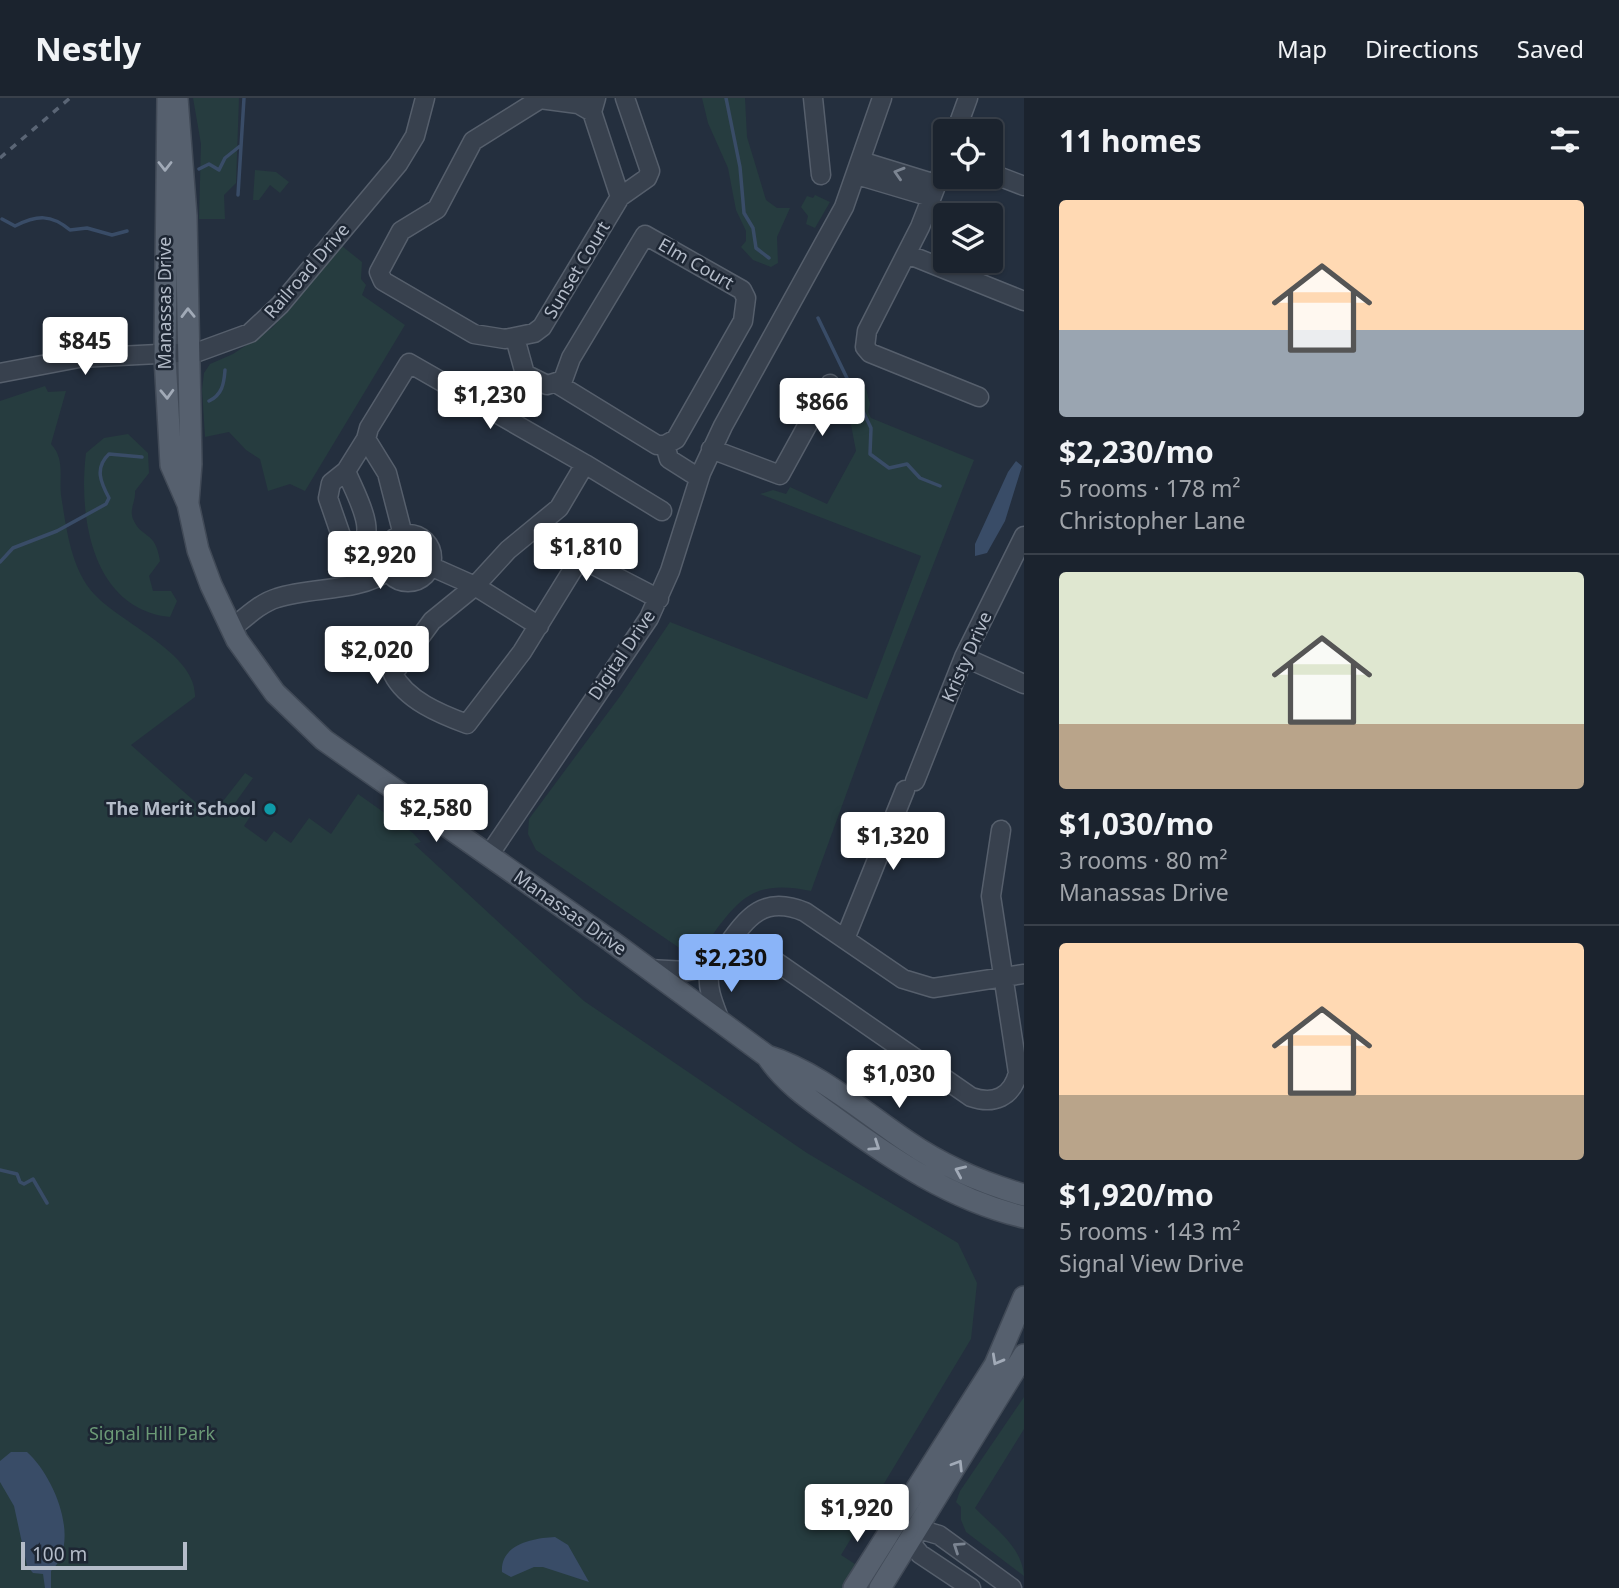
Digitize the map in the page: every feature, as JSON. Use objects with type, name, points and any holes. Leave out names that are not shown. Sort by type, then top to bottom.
[{"type":"main road","name":"Manassas Drive","points":[[168,98],[165,354],[171,465],[188,504],[198,550],[232,629],[275,693],[324,740],[649,969],[767,1056],[810,1075],[942,1163],[995,1186],[1024,1195]]},
{"type":"main road","name":"Manassas Drive","points":[[177,98],[186,216],[191,464],[188,504]]},
{"type":"main road","name":"Manassas Drive","points":[[767,1056],[778,1073],[802,1093],[922,1177],[968,1199],[1024,1217]]},
{"type":"main road","points":[[855,1588],[995,1365],[1024,1297]]},
{"type":"main road","points":[[880,1588],[1024,1355]]},
{"type":"street","name":"Railroad Drive","points":[[0,373],[51,361],[188,353],[216,347],[250,333],[280,305],[407,152],[415,136],[425,98]]},
{"type":"street","name":"Sunset Court","points":[[516,338],[542,327],[620,197],[641,183],[650,171],[625,98]]},
{"type":"street","points":[[813,98],[821,175]]},
{"type":"street","name":"Digital Drive","points":[[489,855],[649,618],[659,598],[699,478],[712,449],[826,244],[859,168],[882,98]]},
{"type":"street","points":[[960,119],[968,98]]},
{"type":"street","points":[[620,197],[594,105],[540,99],[474,141],[437,209],[401,230],[379,272],[383,281],[467,331],[495,338],[516,338],[525,374],[547,385],[556,383],[657,444],[665,445],[669,459],[699,478]]},
{"type":"street","points":[[859,168],[933,191],[907,254],[867,331],[864,339],[867,350],[979,397]]},
{"type":"street","points":[[1003,178],[1024,186]]},
{"type":"street","name":"Elm Court","points":[[556,383],[563,380],[571,358],[645,235],[730,283],[742,290],[746,298],[743,321],[676,439],[665,445]]},
{"type":"street","points":[[907,254],[1024,301]]},
{"type":"street","points":[[346,471],[409,363],[662,511]]},
{"type":"street","points":[[712,449],[780,475],[830,384]]},
{"type":"street","points":[[366,439],[387,473],[403,535]]},
{"type":"street","points":[[580,558],[539,626],[467,724],[442,715],[397,682],[393,674],[432,621],[475,586],[508,550],[559,508],[584,464]]},
{"type":"street","points":[[536,529],[580,558],[659,598]]},
{"type":"street","points":[[403,535],[417,537],[428,546],[430,566],[414,581],[398,580],[384,563],[386,548],[403,535]]},
{"type":"street","name":"Kristy Drive","points":[[845,939],[964,657],[1024,536]]},
{"type":"street","points":[[430,566],[475,586],[539,626]]},
{"type":"street","points":[[232,629],[267,603],[311,590],[360,584],[388,571]]},
{"type":"street","points":[[964,657],[1024,684]]},
{"type":"street","points":[[759,950],[971,1097],[987,1101],[1004,1096],[1012,1089],[1018,1073],[991,888],[1001,830]]},
{"type":"street","points":[[720,1021],[709,985],[711,967],[751,916],[771,906],[788,905],[805,912],[918,985],[933,988],[1024,974]]},
{"type":"street","points":[[649,969],[688,971],[711,967]]},
{"type":"street","points":[[896,1522],[971,1588]]},
{"type":"street","points":[[913,1535],[945,1538],[1012,1588]]},
{"type":"green space","points":[[193,98],[239,98],[236,183],[224,195],[225,219],[199,219],[201,144]]},
{"type":"green space","points":[[702,98],[745,98],[747,137],[766,200],[777,208],[790,208],[777,237],[778,263],[771,267],[753,260],[741,247],[746,241],[746,231],[736,210],[728,168],[708,123]]},
{"type":"green space","points":[[255,170],[276,172],[289,182],[280,193],[270,185],[259,200],[253,200]]},
{"type":"green space","points":[[815,195],[830,202],[815,228],[806,224],[808,216],[801,207],[807,196],[813,198]]},
{"type":"green space","points":[[342,246],[362,262],[361,279],[366,285],[362,295],[405,325],[305,491],[290,484],[268,491],[260,459],[246,450],[229,432],[205,437],[202,389],[204,373],[210,364],[233,354],[272,328]]},
{"type":"green space","points":[[854,381],[866,389],[871,418],[974,460],[879,704],[811,891],[777,888],[752,894],[732,911],[711,937],[712,950],[697,960],[536,850],[528,834],[529,819],[621,695],[670,622],[867,699],[921,556],[760,494],[773,490],[786,494],[790,487],[827,504],[856,451],[849,414],[849,384]]},
{"type":"green space","name":"Signal Hill Park","points":[[45,386],[48,392],[66,391],[51,444],[60,462],[61,495],[77,567],[89,588],[101,600],[169,651],[183,665],[192,680],[195,697],[131,745],[210,815],[220,812],[220,805],[245,773],[253,778],[235,803],[251,815],[244,826],[266,842],[274,831],[291,843],[309,818],[331,834],[358,794],[413,833],[421,842],[414,844],[584,1001],[807,1153],[958,1243],[977,1283],[971,1339],[841,1555],[892,1588],[0,1588],[0,401]]},
{"type":"green space","points":[[128,434],[148,453],[149,473],[135,491],[132,515],[137,526],[152,539],[158,551],[160,561],[149,576],[153,591],[171,591],[177,601],[170,617],[144,610],[123,597],[107,578],[96,556],[88,530],[84,478],[86,453],[104,438]]},
{"type":"green space","points":[[1024,1397],[1024,1429],[975,1508],[1013,1547],[1024,1576],[966,1532],[961,1520],[961,1507],[956,1502],[960,1491]]},
{"type":"water","points":[[1016,461],[1022,466],[1005,521],[987,553],[975,556],[975,544],[1008,472]]},
{"type":"water","points":[[11,1452],[27,1452],[37,1463],[55,1493],[61,1510],[64,1544],[60,1559],[51,1571],[51,1588],[45,1588],[43,1574],[33,1573],[27,1566],[14,1506],[0,1482],[0,1461]]},
{"type":"water","points":[[555,1537],[568,1545],[589,1582],[543,1567],[534,1567],[511,1577],[502,1572],[506,1555],[512,1549],[528,1541]]},
{"type":"waterway","points":[[238,195],[244,98]]},
{"type":"waterway","points":[[726,98],[740,167],[744,213],[753,228],[756,248],[769,258]]},
{"type":"waterway","points":[[199,169],[209,164],[219,170],[225,158],[240,146]]},
{"type":"waterway","points":[[2,219],[15,226],[44,218],[56,221],[70,230],[87,228],[112,235],[127,231]]},
{"type":"waterway","points":[[818,318],[871,428],[870,454],[889,468],[907,464],[920,478],[940,486]]},
{"type":"waterway","points":[[209,401],[217,396],[222,388],[225,370]]},
{"type":"waterway","points":[[0,562],[13,548],[57,531],[106,504],[109,498],[100,470],[109,454],[142,457]]},
{"type":"waterway","points":[[0,1170],[17,1174],[20,1182],[24,1184],[33,1179],[47,1203]]},
{"type":"railway","points":[[0,158],[70,98]]},
{"type":"place","name":"The Merit School","points":[[270,809]]}]
